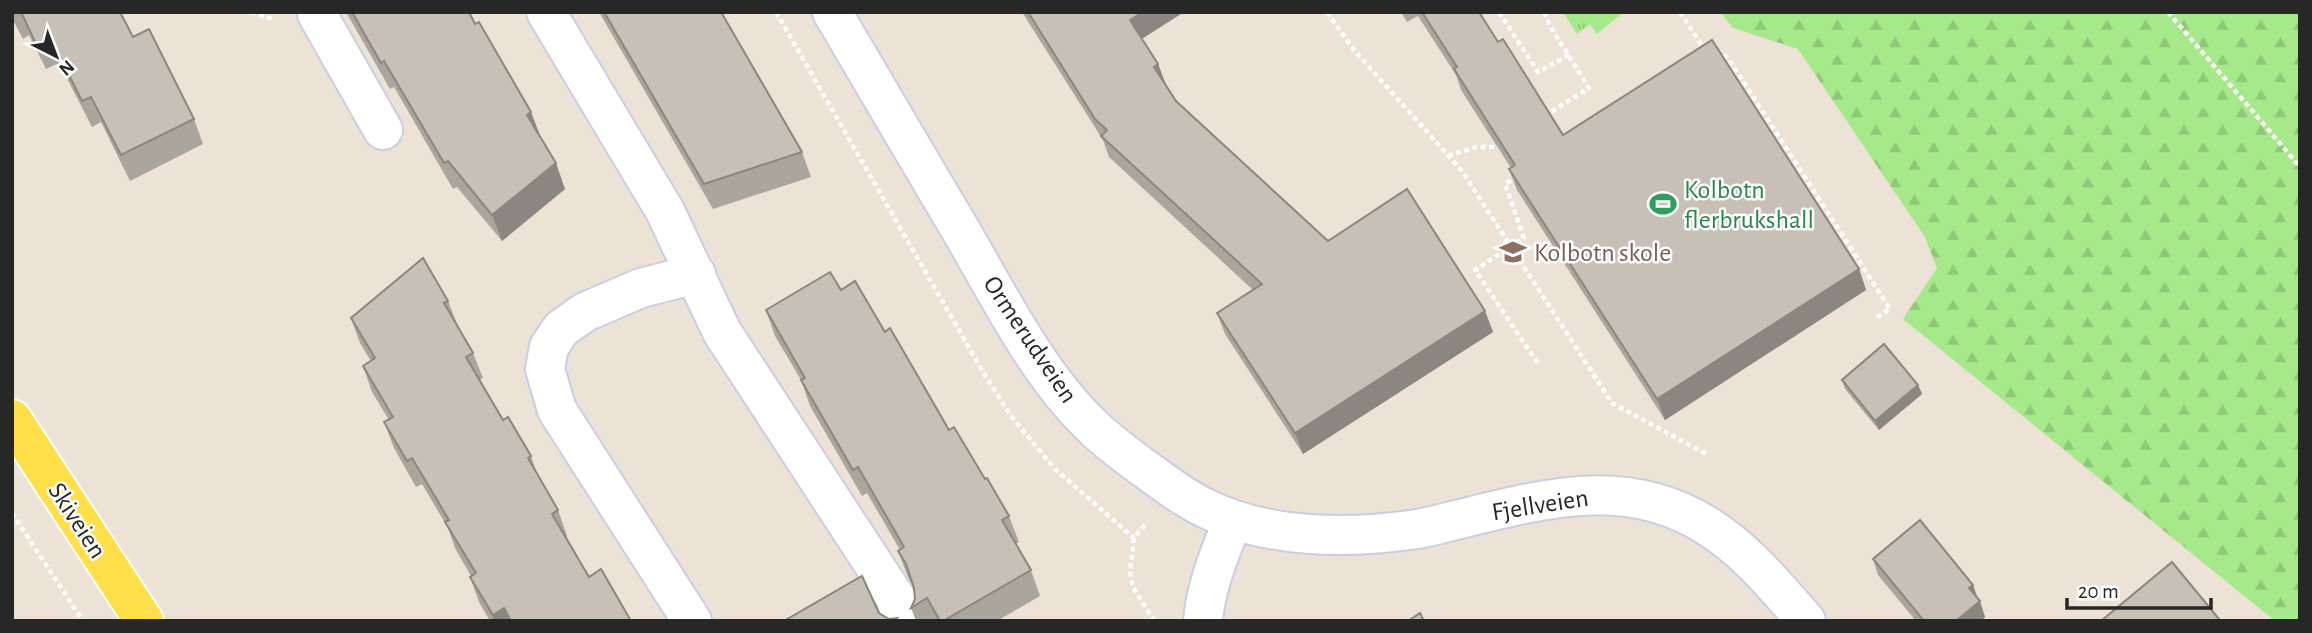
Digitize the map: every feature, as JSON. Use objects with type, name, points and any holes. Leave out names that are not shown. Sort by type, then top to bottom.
[{"type":"main road","name":"Skiveien","points":[[12,419],[144,621]]},
{"type":"street","points":[[546,12],[665,211],[722,332],[895,597],[903,621]]},
{"type":"street","name":"Ormerudveien","points":[[832,12],[1051,379],[1091,425],[1124,454],[1174,490],[1233,520]]},
{"type":"street","points":[[318,13],[383,130]]},
{"type":"street","points":[[692,621],[557,410],[545,369],[549,347],[561,329],[585,312],[641,288],[696,274]]},
{"type":"street","name":"Fjellveien","points":[[1233,520],[1276,529],[1321,534],[1368,534],[1412,530],[1545,499],[1597,494],[1637,497],[1677,510],[1709,527],[1766,576],[1806,621]]},
{"type":"street","points":[[1203,621],[1211,578],[1233,520]]},
{"type":"path","points":[[1327,12],[1354,50],[1461,171],[1612,403],[1706,454]]},
{"type":"path","points":[[1499,12],[1538,72],[1569,55]]},
{"type":"path","points":[[1543,117],[1589,88],[1544,12]]},
{"type":"path","points":[[1680,12],[1706,53],[1713,49],[1728,58],[1889,309],[1874,319]]},
{"type":"path","points":[[2168,12],[2300,167]]},
{"type":"path","points":[[1448,156],[1476,147],[1497,147],[1508,139]]},
{"type":"path","points":[[1528,170],[1505,184],[1524,238],[1475,270],[1539,365]]},
{"type":"path","points":[[12,513],[83,621]]},
{"type":"path","points":[[1146,523],[1134,538],[1129,572],[1133,587],[1154,621]]},
{"type":"green space","points":[[1563,12],[1624,12],[1597,34],[1590,24],[1577,34]]},
{"type":"green space","points":[[1720,12],[2300,12],[2300,621],[2275,621],[1903,319],[1937,268],[1925,237],[1798,49],[1733,28]]},
{"type":"building","points":[[21,12],[120,12],[133,37],[149,29],[194,119],[121,155],[91,97],[82,101],[50,37],[36,44]]},
{"type":"building","points":[[352,12],[469,12],[475,24],[479,22],[531,112],[527,115],[556,163],[492,215],[448,161],[444,163]]},
{"type":"building","points":[[604,12],[721,12],[802,152],[704,184]]},
{"type":"building","points":[[1028,12],[1143,12],[1130,20],[1158,64],[1154,67],[1176,101],[1328,241],[1407,189],[1485,311],[1295,433],[1217,313],[1262,284],[1101,136],[1107,130],[1095,119]]},
{"type":"building","points":[[1422,12],[1479,12],[1498,42],[1503,39],[1563,135],[1712,40],[1859,269],[1657,399],[1509,169],[1515,165],[1454,69],[1457,67]]},
{"type":"building","points":[[423,258],[448,301],[444,303],[473,353],[466,357],[503,420],[508,417],[531,456],[528,458],[558,510],[552,514],[589,577],[601,569],[631,621],[511,621],[504,608],[493,615],[470,577],[476,573],[445,522],[449,520],[412,458],[407,461],[384,422],[393,417],[363,366],[375,358],[351,318]]},
{"type":"building","points":[[830,272],[841,290],[855,281],[885,332],[890,328],[949,430],[954,427],[985,479],[987,478],[1009,516],[1002,520],[1031,570],[943,621],[940,621],[927,598],[911,608],[915,599],[914,588],[906,564],[898,551],[904,547],[858,467],[853,470],[801,380],[805,378],[766,310]]},
{"type":"building","points":[[1884,344],[1918,385],[1875,421],[1842,380]]},
{"type":"building","points":[[1920,520],[1973,585],[1969,588],[1980,601],[1956,621],[1924,621],[1873,559]]},
{"type":"building","points":[[2172,562],[2219,619],[2217,621],[2101,621]]},
{"type":"building","points":[[862,576],[879,613],[889,619],[897,618],[894,621],[784,621]]},
{"type":"building","points":[[1420,613],[1424,621],[1408,621]]},
{"type":"place","name":"Kolbotn flerbrukshall","points":[[1663,204]]},
{"type":"place","name":"Kolbotn skole","points":[[1513,252]]}]
